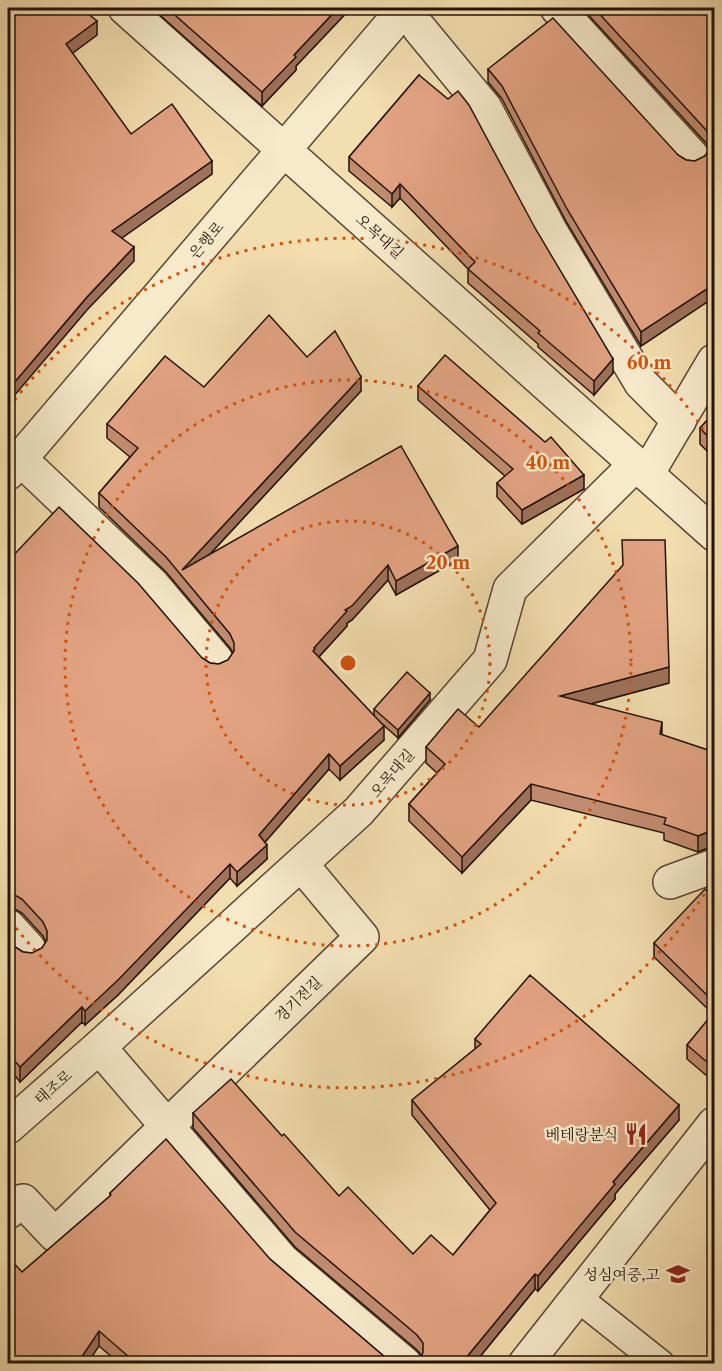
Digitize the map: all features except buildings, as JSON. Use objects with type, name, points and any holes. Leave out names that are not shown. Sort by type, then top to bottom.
[{"type":"street","name":"오목대길","points":[[125,8],[714,534]]},
{"type":"street","points":[[557,8],[692,156]]},
{"type":"street","name":"은행로","points":[[216,660],[152,584],[21,472],[284,150],[412,18],[484,108],[551,232],[641,383],[679,421]]},
{"type":"street","name":"오목대길","points":[[99,1047],[359,811],[490,660],[510,589],[642,469],[679,421],[714,361]]},
{"type":"street","name":"경기전길","points":[[8,1212],[23,1201],[55,1235],[362,937],[301,864]]},
{"type":"street","points":[[670,882],[714,866]]},
{"type":"street","points":[[99,1047],[282,1260],[405,1364]]},
{"type":"street","name":"태조로","points":[[8,1127],[99,1047]]},
{"type":"street","points":[[525,1364],[714,1124]]},
{"type":"lane","points":[[578,1298],[661,1364]]},
{"type":"place","name":"베테랑분식","points":[[636,1134]]},
{"type":"place","name":"성심여중,고","points":[[678,1274]]}]
